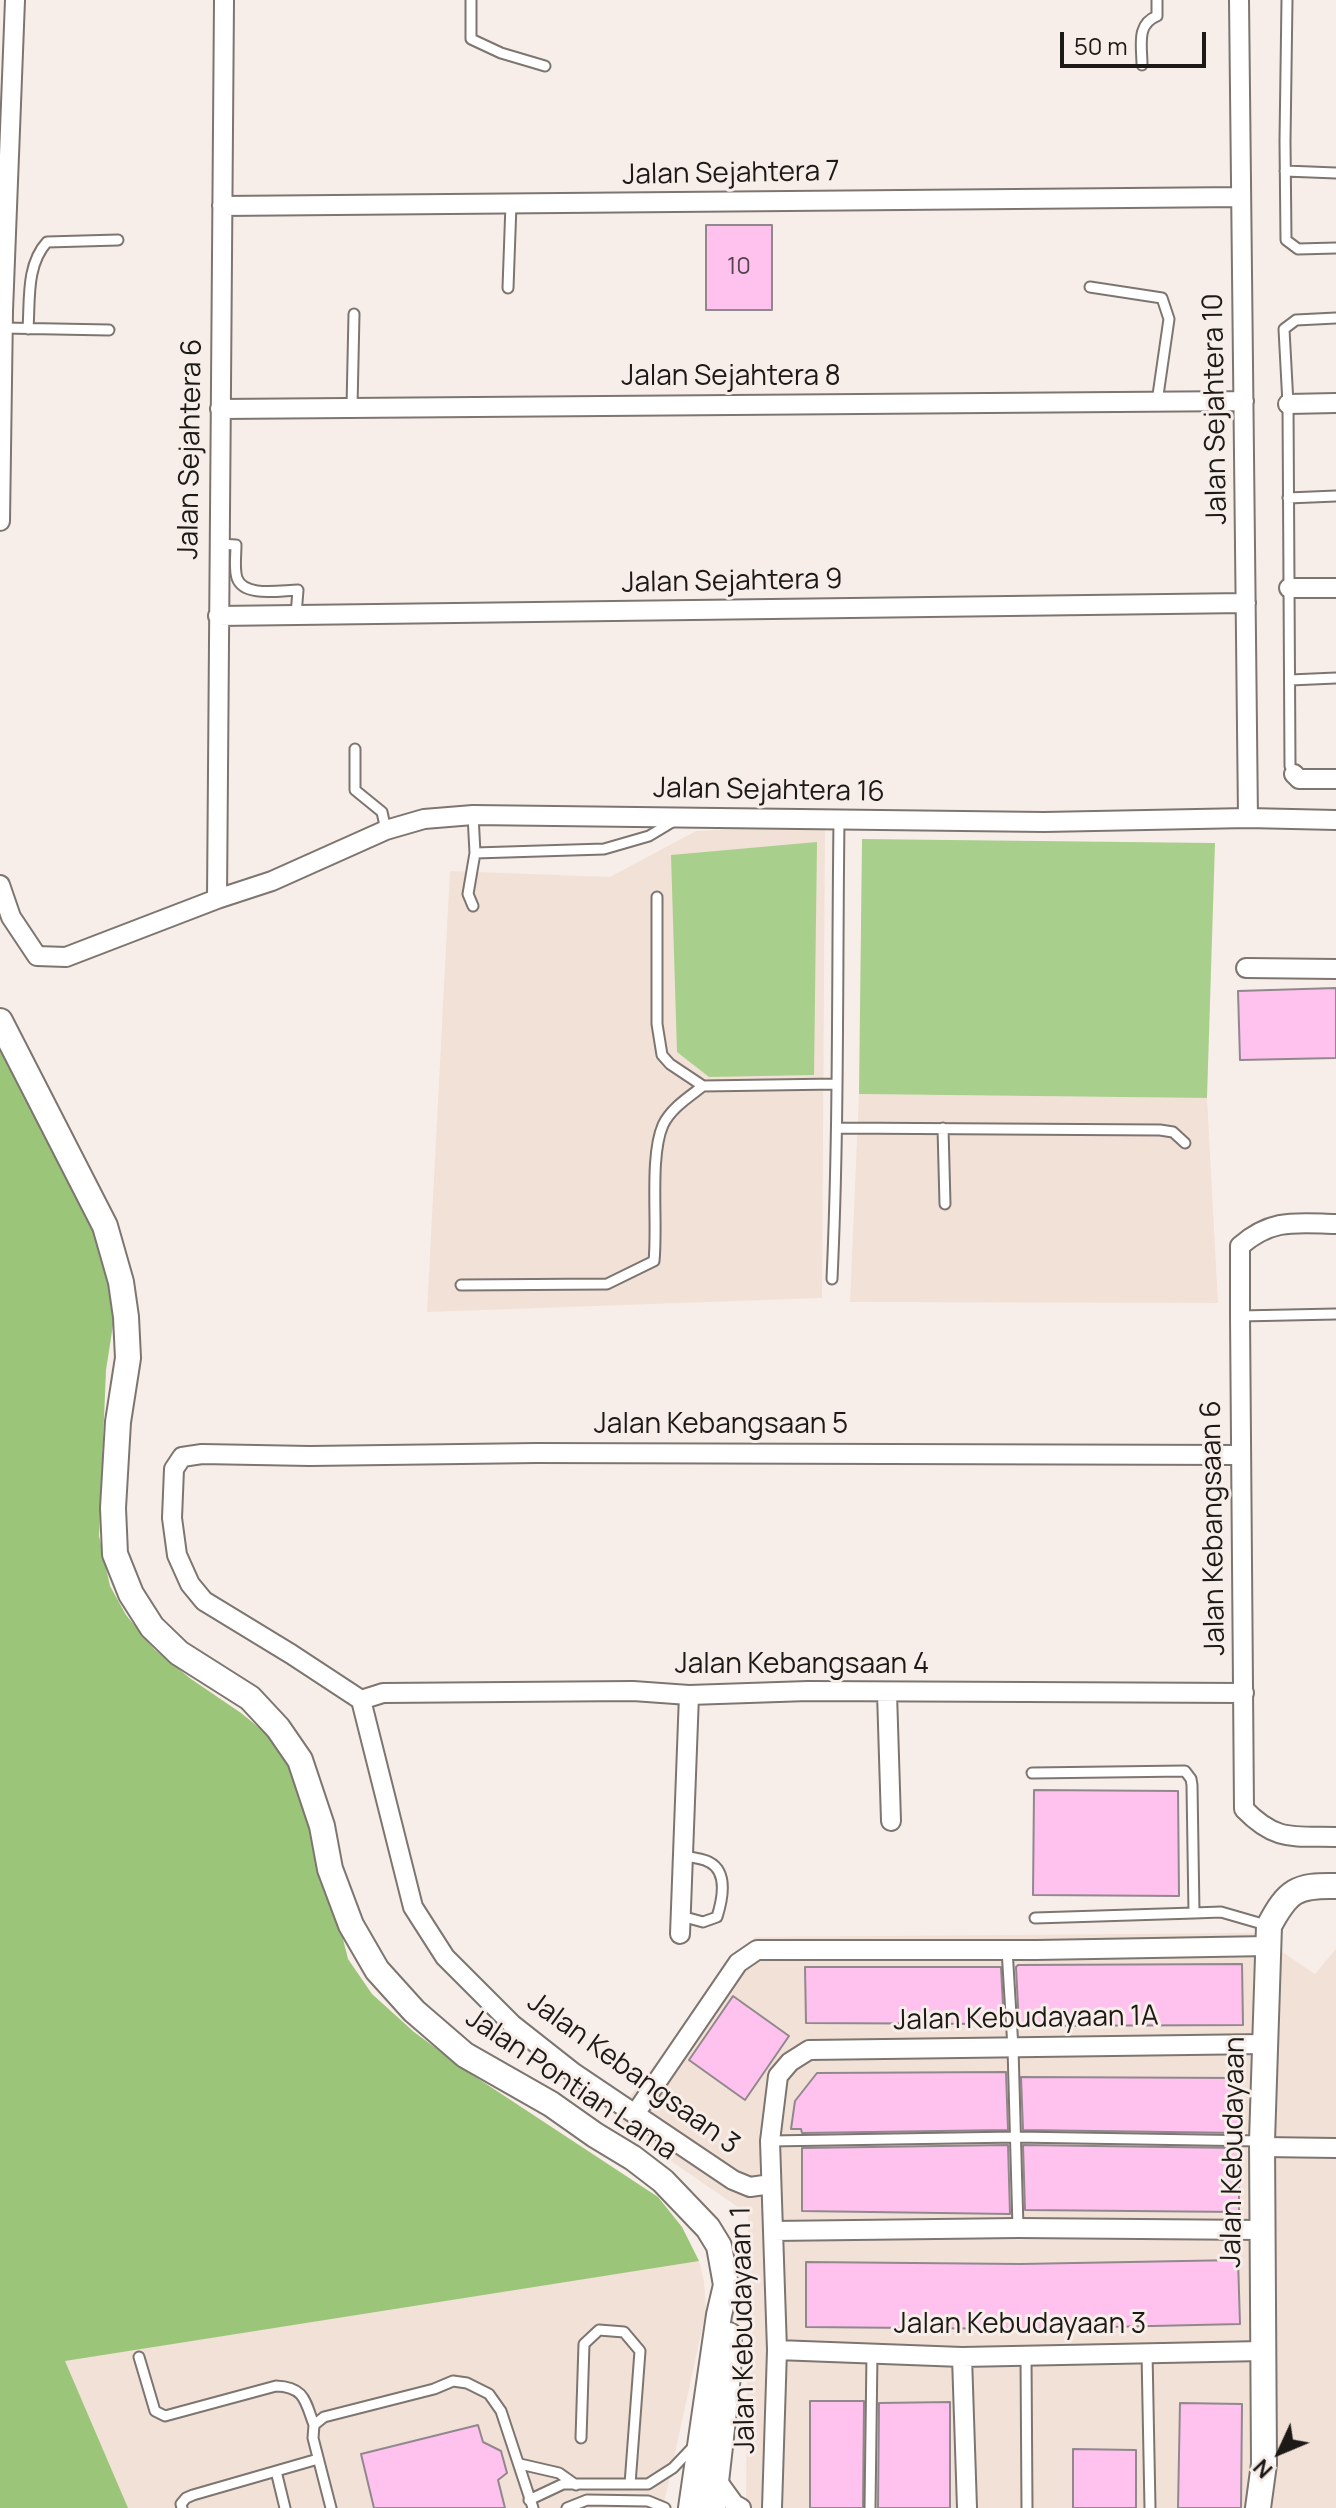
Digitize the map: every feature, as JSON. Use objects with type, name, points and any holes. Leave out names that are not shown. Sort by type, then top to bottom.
[{"type":"street","points":[[0,521],[2,317],[15,0]]},
{"type":"street","name":"Jalan Sejahtera 6","points":[[217,899],[224,0]]},
{"type":"street","name":"Jalan Sejahtera 10","points":[[1239,0],[1248,818]]},
{"type":"street","name":"Jalan Sejahtera 7","points":[[222,206],[1241,197]]},
{"type":"street","name":"Jalan Sejahtera 8","points":[[220,409],[1244,401]]},
{"type":"street","points":[[1288,404],[1336,403]]},
{"type":"street","points":[[1289,588],[1336,588]]},
{"type":"street","name":"Jalan Sejahtera 9","points":[[218,616],[1246,603]]},
{"type":"street","points":[[1294,774],[1299,779],[1336,779]]},
{"type":"street","name":"Jalan Sejahtera 16","points":[[0,885],[11,917],[37,956],[66,957],[272,881],[386,830],[424,819],[473,815],[839,821],[1336,820]]},
{"type":"street","points":[[1246,968],[1336,969]]},
{"type":"street","name":"Jalan Pontian Lama","points":[[0,1021],[105,1226],[121,1282],[128,1358],[118,1422],[113,1508],[115,1554],[131,1594],[152,1627],[179,1653],[250,1698],[278,1728],[300,1760],[322,1826],[330,1869],[351,1925],[377,1970],[414,2011],[465,2055],[551,2104],[663,2181],[708,2228],[719,2246],[726,2285],[691,2508]]},
{"type":"street","name":"Jalan Kebangsaan 6","points":[[1336,1224],[1286,1223],[1256,1232],[1240,1246],[1244,1809],[1259,1825],[1279,1836],[1336,1837]]},
{"type":"street","name":"Jalan Kebangsaan 5","points":[[361,1700],[204,1601],[190,1584],[177,1555],[172,1518],[174,1469],[182,1457],[202,1454],[1241,1455]]},
{"type":"street","name":"Jalan Kebangsaan 4","points":[[361,1700],[383,1693],[633,1691],[689,1695],[808,1691],[1244,1693]]},
{"type":"street","points":[[887,1693],[891,1821]]},
{"type":"street","points":[[680,1925],[689,1695]]},
{"type":"street","name":"Jalan Kebangsaan 3","points":[[361,1700],[413,1907],[445,1957],[513,2025],[574,2073],[733,2180],[750,2187],[771,2184]]},
{"type":"street","points":[[635,2114],[738,1963],[757,1950],[1007,1949],[1269,1936],[1279,1908],[1295,1892],[1308,1885],[1336,1886]]},
{"type":"street","name":"Jalan Kebudayaan","points":[[1258,2508],[1264,2464],[1262,2144],[1269,1936]]},
{"type":"street","name":"Jalan Kebudayaan 1A","points":[[790,2062],[809,2050],[1265,2044]]},
{"type":"street","name":"Jalan Kebudayaan 1","points":[[772,2508],[777,2350],[770,2141],[778,2076],[790,2062]]},
{"type":"street","points":[[1262,2144],[1336,2148]]},
{"type":"street","points":[[773,2231],[1018,2228],[1262,2230]]},
{"type":"street","points":[[713,2508],[728,2376],[730,2316],[726,2285]]},
{"type":"street","name":"Jalan Kebudayaan 3","points":[[777,2350],[962,2357],[1263,2351]]},
{"type":"street","points":[[962,2357],[967,2508]]},
{"type":"street","name":"Jalan Kebudayaan","points":[[1264,2464],[1271,2508]]},
{"type":"street","points":[[716,2479],[734,2504],[741,2508]]},
{"type":"lane","points":[[471,0],[471,39],[501,53],[545,66]]},
{"type":"lane","points":[[1142,65],[1142,30],[1149,19],[1157,16],[1157,0]]},
{"type":"lane","points":[[1287,0],[1286,240],[1298,249],[1336,248]]},
{"type":"lane","points":[[1285,171],[1336,173]]},
{"type":"lane","points":[[508,288],[511,204]]},
{"type":"lane","points":[[28,329],[31,272],[37,253],[47,242],[118,240]]},
{"type":"lane","points":[[1090,287],[1162,298],[1169,319],[1157,402]]},
{"type":"lane","points":[[352,407],[354,314]]},
{"type":"lane","points":[[2,317],[28,329],[109,330]]},
{"type":"lane","points":[[1294,774],[1290,766],[1288,404],[1284,329],[1296,320],[1336,318]]},
{"type":"lane","points":[[1288,498],[1336,496]]},
{"type":"lane","points":[[219,544],[236,545],[236,576],[242,586],[253,590],[298,590],[296,615]]},
{"type":"lane","points":[[1290,680],[1336,678]]},
{"type":"lane","points":[[355,749],[355,790],[382,812],[386,830]]},
{"type":"lane","points":[[473,815],[475,853],[468,894],[473,906]]},
{"type":"lane","points":[[475,853],[604,849],[649,836],[680,817]]},
{"type":"lane","points":[[832,1279],[837,1160],[839,821]]},
{"type":"lane","points":[[657,897],[657,1024],[662,1055],[670,1064],[703,1086],[836,1084]]},
{"type":"lane","points":[[461,1285],[607,1284],[654,1261],[657,1154],[663,1125],[674,1110],[703,1086]]},
{"type":"lane","points":[[837,1128],[1160,1130],[1173,1132],[1185,1143]]},
{"type":"lane","points":[[943,1128],[945,1204]]},
{"type":"lane","points":[[1240,1316],[1336,1314]]},
{"type":"lane","points":[[1032,1773],[1185,1771],[1192,1785],[1194,1913]]},
{"type":"lane","points":[[680,1925],[717,1917],[723,1898],[718,1871],[709,1862],[682,1856]]},
{"type":"lane","points":[[1035,1918],[1221,1912],[1269,1936]]},
{"type":"lane","points":[[1007,1949],[1018,2228]]},
{"type":"lane","points":[[770,2141],[1016,2137],[1262,2144]]},
{"type":"lane","points":[[581,2438],[584,2344],[599,2330],[624,2332],[640,2351],[630,2484]]},
{"type":"lane","points":[[1147,2352],[1150,2508]]},
{"type":"lane","points":[[870,2508],[872,2353]]},
{"type":"lane","points":[[1026,2356],[1027,2508]]},
{"type":"lane","points":[[139,2357],[155,2411],[165,2416],[276,2386],[290,2386],[303,2395],[314,2425],[313,2438],[331,2508]]},
{"type":"lane","points":[[314,2425],[324,2417],[434,2389],[453,2381],[467,2383],[489,2394],[501,2411],[531,2504],[563,2484],[648,2484],[673,2468],[690,2452],[702,2432]]},
{"type":"lane","points":[[182,2508],[181,2504],[186,2498],[193,2495],[318,2459]]},
{"type":"lane","points":[[520,2464],[559,2473],[576,2485]]},
{"type":"lane","points":[[276,2471],[285,2508]]},
{"type":"lane","points":[[567,2508],[584,2504],[648,2501],[665,2508]]},
{"type":"shaded area","points":[[825,824],[822,1298],[427,1312],[450,871],[610,877],[696,831]]},
{"type":"shaded area","points":[[859,1094],[1207,1098],[1218,1303],[850,1302]]},
{"type":"shaded area","points":[[56,1147],[113,1325],[106,1370],[99,1536],[110,1586],[126,1615],[154,1649],[241,1713],[325,1868],[348,1959],[372,1994],[414,2032],[468,2072],[658,2197],[682,2227],[699,2261],[706,2311],[663,2508],[0,2508]]},
{"type":"shaded area","points":[[1254,1933],[1315,1974],[1336,1949],[1336,2508],[746,2508],[748,2214],[611,2120],[755,1937]]},
{"type":"green space","points":[[862,839],[1215,843],[1207,1098],[859,1094]]},
{"type":"green space","points":[[817,842],[814,1075],[709,1077],[677,1052],[671,855]]},
{"type":"green space","points":[[0,1037],[95,1224],[111,1287],[113,1325],[106,1370],[99,1536],[110,1586],[126,1615],[154,1649],[272,1738],[291,1760],[325,1868],[348,1959],[372,1994],[414,2032],[468,2072],[658,2197],[682,2227],[699,2261],[65,2361],[128,2508],[0,2508]]},
{"type":"building","points":[[706,225],[772,225],[772,310],[706,310]]},
{"type":"building","points":[[1336,988],[1336,1058],[1240,1060],[1238,991]]},
{"type":"building","points":[[1034,1790],[1178,1791],[1179,1896],[1033,1895]]},
{"type":"building","points":[[1242,1964],[1243,2025],[1019,2026],[1018,1965]]},
{"type":"building","points":[[805,1967],[1001,1967],[1004,2024],[806,2023]]},
{"type":"building","points":[[733,1996],[789,2036],[745,2100],[689,2060]]},
{"type":"building","points":[[1006,2072],[1008,2130],[802,2133],[801,2129],[791,2129],[795,2101],[817,2073]]},
{"type":"building","points":[[1021,2077],[1239,2078],[1239,2133],[1023,2130]]},
{"type":"building","points":[[1008,2145],[1010,2214],[802,2211],[802,2148]]},
{"type":"building","points":[[1023,2145],[1239,2148],[1239,2212],[1025,2210]]},
{"type":"building","points":[[1238,2260],[1240,2324],[1020,2329],[806,2327],[806,2262],[1020,2264]]},
{"type":"building","points":[[810,2401],[864,2401],[863,2508],[810,2508]]},
{"type":"building","points":[[950,2402],[950,2508],[878,2508],[879,2403]]},
{"type":"building","points":[[1180,2403],[1242,2404],[1241,2508],[1178,2508]]},
{"type":"building","points":[[478,2425],[483,2442],[501,2451],[507,2473],[498,2480],[505,2508],[374,2508],[361,2454]]},
{"type":"building","points":[[1073,2449],[1136,2450],[1136,2508],[1073,2508]]}]
